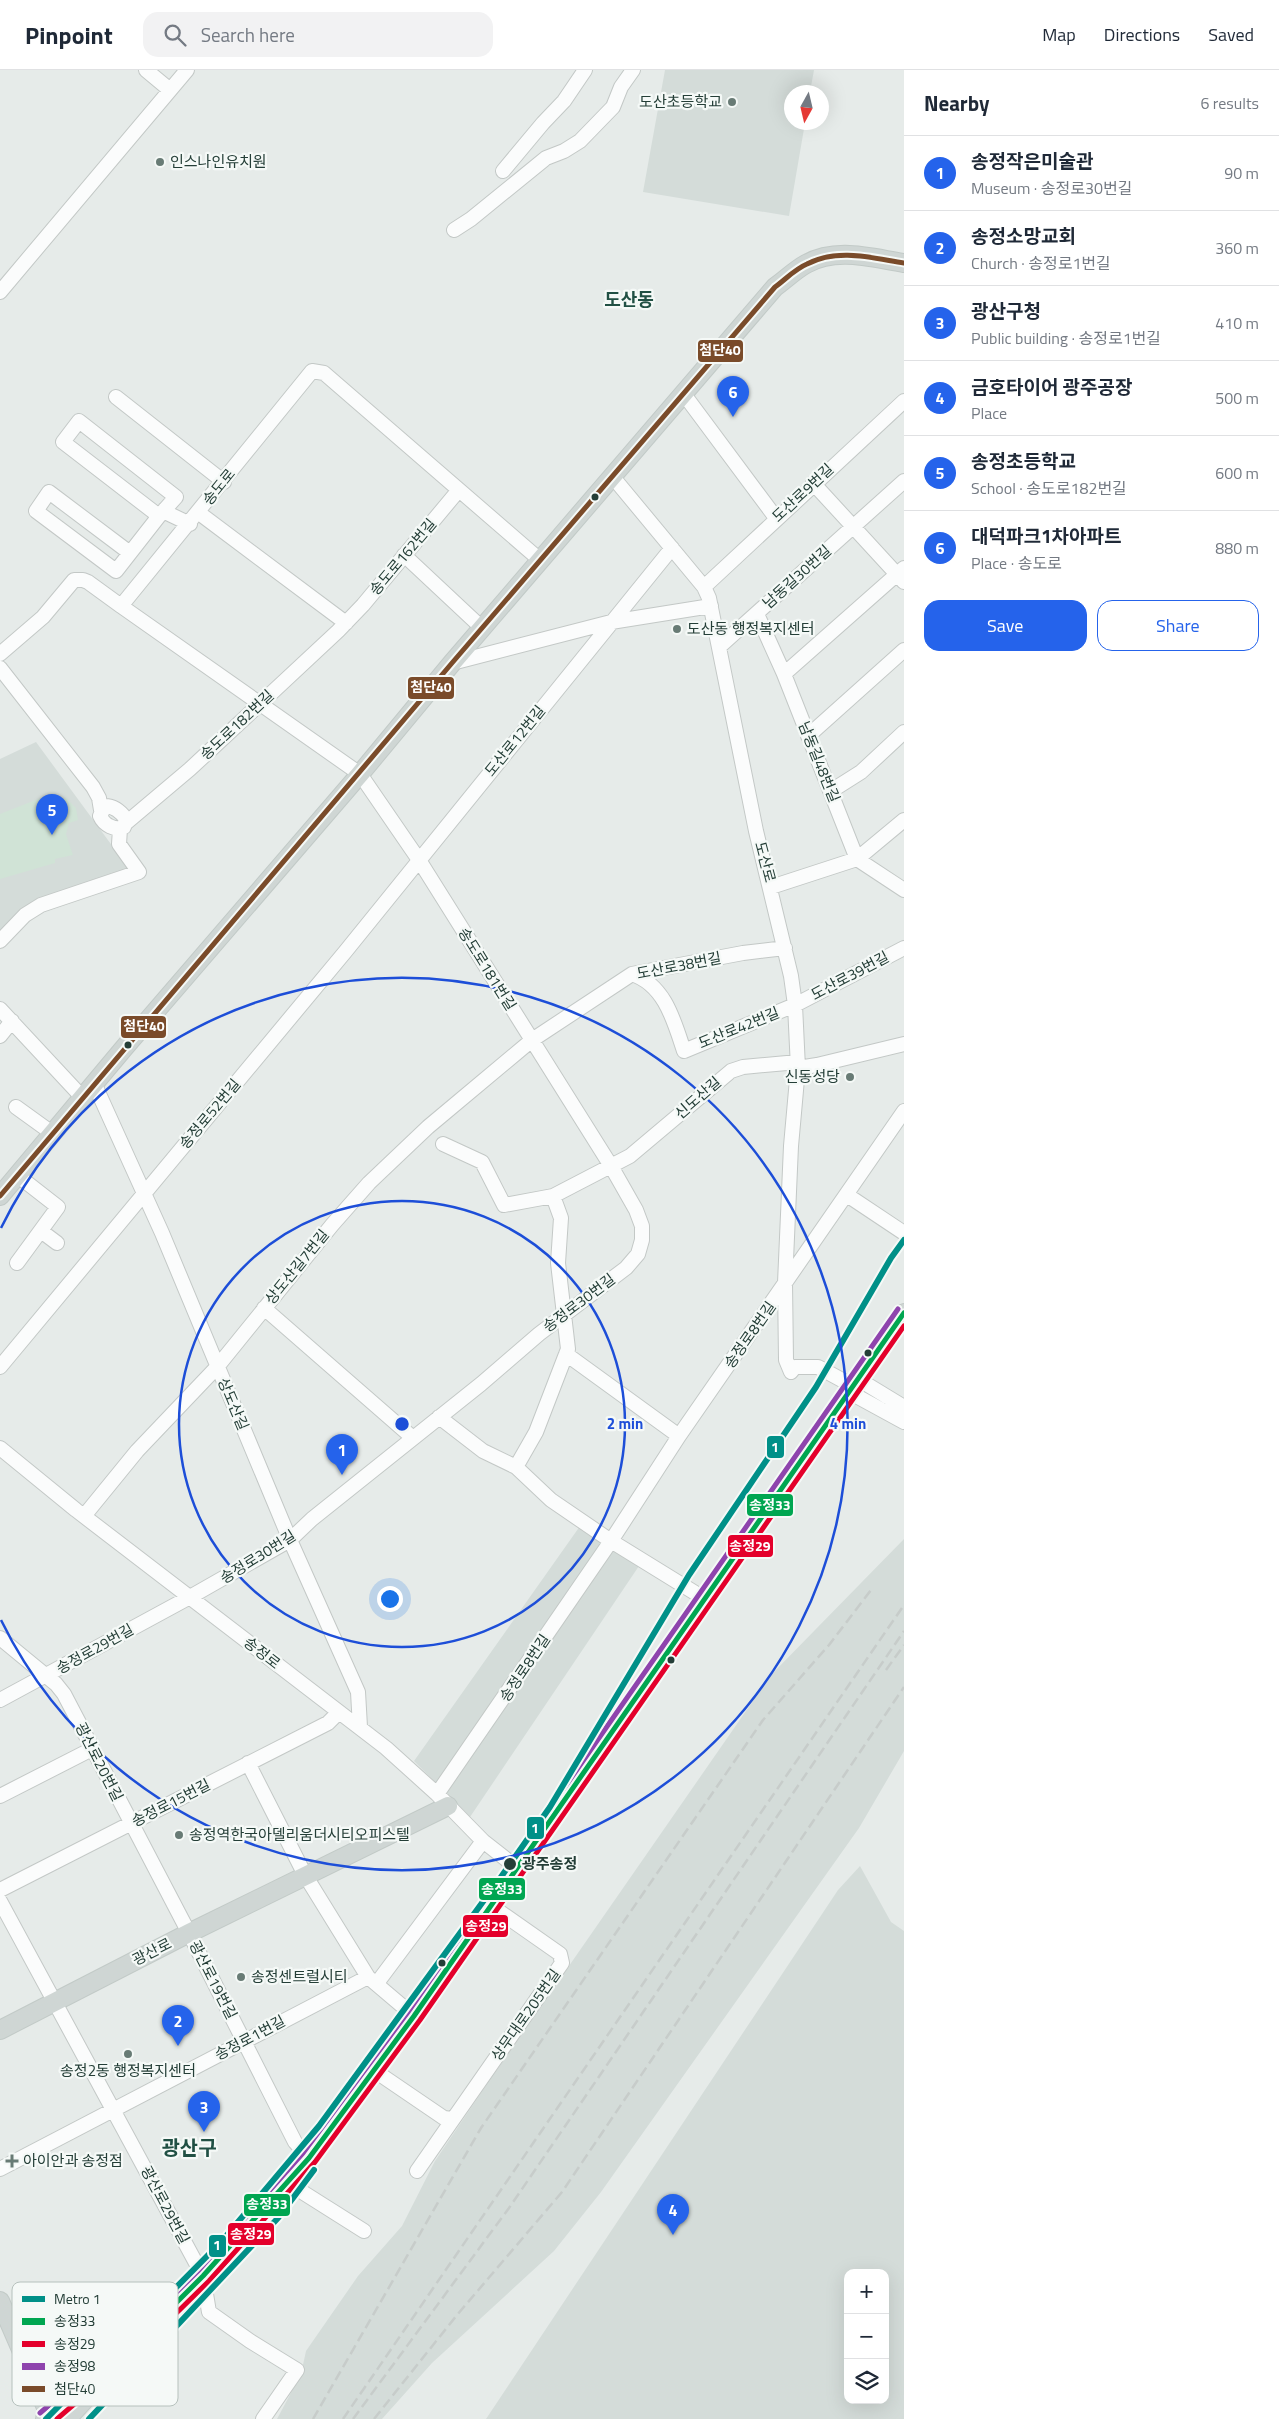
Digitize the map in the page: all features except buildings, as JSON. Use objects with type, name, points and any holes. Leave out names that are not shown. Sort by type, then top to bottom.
[{"type":"main road","points":[[0,1196],[82,1097],[360,774],[452,663],[775,287],[805,264],[822,257],[842,253],[904,263]]},
{"type":"main road","points":[[178,2301],[288,2183],[375,2071],[904,1313]]},
{"type":"main road","name":"광산로","points":[[0,2030],[305,1875],[443,1800]]},
{"type":"main road","points":[[0,2302],[12,2329]]},
{"type":"main road","points":[[42,2406],[46,2418],[60,2406]]},
{"type":"main road","points":[[67,2419],[79,2406]]},
{"type":"street","points":[[146,70],[170,90]]},
{"type":"street","points":[[0,292],[187,70]]},
{"type":"street","points":[[504,171],[543,123],[564,102],[585,70]]},
{"type":"street","points":[[454,230],[471,219],[546,158],[564,151],[580,141],[614,107],[621,87],[633,70]]},
{"type":"street","name":"송도로","points":[[122,606],[312,371],[324,373],[540,560]]},
{"type":"street","points":[[683,393],[776,518]]},
{"type":"street","points":[[116,397],[224,482]]},
{"type":"street","name":"도산로9번길","points":[[704,587],[904,401]]},
{"type":"street","points":[[130,553],[49,492],[36,511],[116,571],[162,512],[176,497],[80,421],[63,442],[162,512],[190,524]]},
{"type":"street","name":"도산로","points":[[612,476],[704,587],[711,606],[756,831],[785,948],[795,1005],[798,1064],[791,1146],[786,1283],[786,1360],[790,1372],[795,1367],[818,1367],[853,1386]]},
{"type":"street","name":"남동길30번길","points":[[720,647],[904,481]]},
{"type":"street","points":[[784,674],[902,575],[813,484]]},
{"type":"street","name":"송도로162번길","points":[[346,623],[458,490]]},
{"type":"street","points":[[199,513],[346,623]]},
{"type":"street","name":"도산로12번길","points":[[419,860],[672,548]]},
{"type":"street","points":[[404,555],[482,628]]},
{"type":"street","points":[[0,654],[43,617],[74,580],[83,580],[360,774]]},
{"type":"street","points":[[452,663],[611,622],[711,606]]},
{"type":"street","name":"남동길48번길","points":[[756,614],[784,674],[832,791],[857,859]]},
{"type":"street","name":"송도로182번길","points":[[123,826],[190,769],[346,623]]},
{"type":"street","points":[[808,736],[904,650]]},
{"type":"street","points":[[0,668],[93,787],[99,798],[101,810],[104,806],[108,806],[119,811],[126,819],[119,844],[139,872],[41,905],[25,915],[0,941]]},
{"type":"street","points":[[832,791],[861,772],[904,732]]},
{"type":"street","name":"송도로181번길","points":[[360,774],[419,860],[611,1166],[636,1210],[642,1226],[642,1240]]},
{"type":"street","points":[[771,888],[857,859],[904,820]]},
{"type":"street","points":[[857,859],[904,890]]},
{"type":"street","name":"송정로52번길","points":[[0,1367],[419,860]]},
{"type":"street","name":"도산로38번길","points":[[532,1040],[632,974],[743,953],[785,948]]},
{"type":"street","name":"도산로39번길","points":[[795,1005],[904,948]]},
{"type":"street","name":"도산로42번길","points":[[632,974],[649,981],[664,1000],[673,1017],[684,1051],[795,1005]]},
{"type":"street","points":[[0,1009],[82,1097]]},
{"type":"street","points":[[0,1036],[12,1021]]},
{"type":"street","name":"상도산길7번길","points":[[84,1516],[137,1451],[217,1367],[332,1225],[383,1169],[428,1127],[532,1040]]},
{"type":"street","name":"신도산길","points":[[611,1166],[645,1145],[718,1080],[731,1071],[743,1067],[798,1064],[817,1065],[904,1044]]},
{"type":"street","name":"상도산길","points":[[94,1083],[144,1193],[290,1540],[358,1692],[360,1727]]},
{"type":"street","points":[[16,1108],[52,1133]]},
{"type":"street","points":[[786,1283],[904,1111]]},
{"type":"street","points":[[443,1144],[482,1162],[504,1205],[552,1196],[611,1166]]},
{"type":"street","points":[[17,1175],[58,1207],[17,1263]]},
{"type":"street","points":[[847,1195],[904,1233]]},
{"type":"street","points":[[516,1467],[536,1432],[566,1354],[568,1336],[563,1316],[558,1254],[561,1218],[552,1196]]},
{"type":"street","points":[[40,1230],[56,1243]]},
{"type":"street","name":"송정로30번길","points":[[190,1597],[290,1540],[312,1519],[563,1316],[626,1268],[638,1254],[642,1240]]},
{"type":"street","name":"송정로8번길","points":[[443,1800],[679,1436],[786,1283]]},
{"type":"street","points":[[264,1308],[413,1438]]},
{"type":"street","points":[[566,1354],[679,1436]]},
{"type":"street","points":[[853,1386],[904,1407]]},
{"type":"street","points":[[853,1386],[904,1422]]},
{"type":"street","points":[[439,1417],[483,1451],[516,1467],[551,1500],[611,1541],[705,1599]]},
{"type":"street","name":"송정로","points":[[0,1448],[84,1516],[360,1727],[407,1766],[483,1841],[516,1867]]},
{"type":"street","name":"송정로29번길","points":[[0,1700],[190,1597]]},
{"type":"street","name":"광산로20번길","points":[[0,1638],[47,1676],[64,1694],[189,1933]]},
{"type":"street","name":"송정로15번길","points":[[0,1890],[328,1722],[339,1712]]},
{"type":"street","points":[[0,1796],[92,1749]]},
{"type":"street","points":[[248,1763],[305,1875],[372,1980],[414,2016]]},
{"type":"street","name":"송정로1번길","points":[[0,2170],[244,2042],[372,1980],[483,1841]]},
{"type":"street","name":"광산로29번길","points":[[0,1901],[203,2276],[209,2312],[250,2341],[297,2370],[263,2419]]},
{"type":"street","name":"상무대로205번길","points":[[418,2171],[452,2119],[562,1963],[560,1954],[490,1905]]},
{"type":"street","name":"광산로19번길","points":[[189,1933],[295,2142],[309,2158]]},
{"type":"street","points":[[375,2071],[446,2120],[452,2119]]},
{"type":"street","points":[[288,2183],[364,2231]]},
{"type":"shaded area","points":[[665,70],[814,70],[811,85],[784,85],[784,130],[804,130],[789,216],[643,192]]},
{"type":"shaded area","points":[[36,742],[127,866],[128,872],[26,908],[0,933],[0,759]]},
{"type":"shaded area","points":[[585,1519],[643,1560],[470,1817],[414,1761]]},
{"type":"shaded area","points":[[904,1539],[904,1751],[859,1828],[601,2192],[554,2251],[432,2363],[382,2419],[277,2419],[301,2374],[306,2351],[358,2276],[402,2226],[435,2161],[771,1675]]},
{"type":"shaded area","points":[[860,1866],[891,1922],[904,1931],[904,2419],[486,2419],[838,1890]]},
{"type":"green space","points":[[51,794],[54,800],[66,798],[76,808],[78,820],[69,823],[66,834],[73,855],[55,859],[55,863],[0,879],[0,814]]},
{"type":"railway","points":[[313,2419],[481,2128],[763,1720],[829,1645],[871,1590]]},
{"type":"railway","points":[[343,2419],[904,1605]]},
{"type":"railway","points":[[353,2419],[509,2208],[904,1631]]},
{"type":"railway","points":[[886,1670],[904,1645]]},
{"type":"railway","points":[[374,2419],[457,2315],[562,2192],[904,1687]]},
{"type":"metro line","name":"1","points":[[178,2286],[222,2241],[319,2126],[550,1807],[689,1575],[816,1387],[891,1258],[904,1240]]},
{"type":"metro line","name":"1","points":[[178,2324],[278,2218],[314,2170]]},
{"type":"metro line","name":"1","points":[[46,2419],[59,2406]]},
{"type":"metro line","name":"1","points":[[89,2419],[101,2406]]},
{"type":"transit line","name":"첨단40","points":[[0,1196],[452,663],[775,287],[803,266],[831,256],[867,257],[904,263]]},
{"type":"transit line","name":"송정98","points":[[178,2291],[198,2271],[303,2153],[408,2012],[898,1309]]},
{"type":"transit line","name":"송정33","points":[[178,2301],[203,2276],[309,2158],[414,2016],[904,1313]]},
{"type":"transit line","name":"송정29","points":[[178,2311],[209,2281],[315,2162],[420,2020],[904,1326]]},
{"type":"transit line","name":"송정98","points":[[40,2413],[48,2406]]},
{"type":"transit line","name":"송정33","points":[[45,2419],[60,2406]]},
{"type":"transit line","name":"송정29","points":[[57,2419],[72,2406]]},
{"type":"place","name":"도산초등학교","points":[[732,102]]},
{"type":"place","name":"인스나인유치원","points":[[160,162]]},
{"type":"place","name":"대덕파크1차아파트","points":[[733,417]]},
{"type":"place","name":"도산동 행정복지센터","points":[[677,629]]},
{"type":"place","name":"송정초등학교","points":[[52,835]]},
{"type":"place","name":"신동성당","points":[[850,1077]]},
{"type":"place","name":"송정작은미술관","points":[[342,1475]]},
{"type":"place","name":"송정역한국아델리움더시티오피스텔","points":[[179,1835]]},
{"type":"place","name":"광주송정","points":[[510,1864]]},
{"type":"place","name":"송정센트럴시티","points":[[241,1977]]},
{"type":"place","name":"송정소망교회","points":[[178,2046]]},
{"type":"place","name":"송정2동 행정복지센터","points":[[128,2054]]},
{"type":"place","name":"광산구청","points":[[204,2132]]},
{"type":"place","name":"아이안과 송정점","points":[[12,2161]]},
{"type":"place","name":"금호타이어 광주공장","points":[[673,2235]]},
{"type":"district","name":"도산동","points":[[629,300]]},
{"type":"district","name":"광산구","points":[[189,2148]]}]
